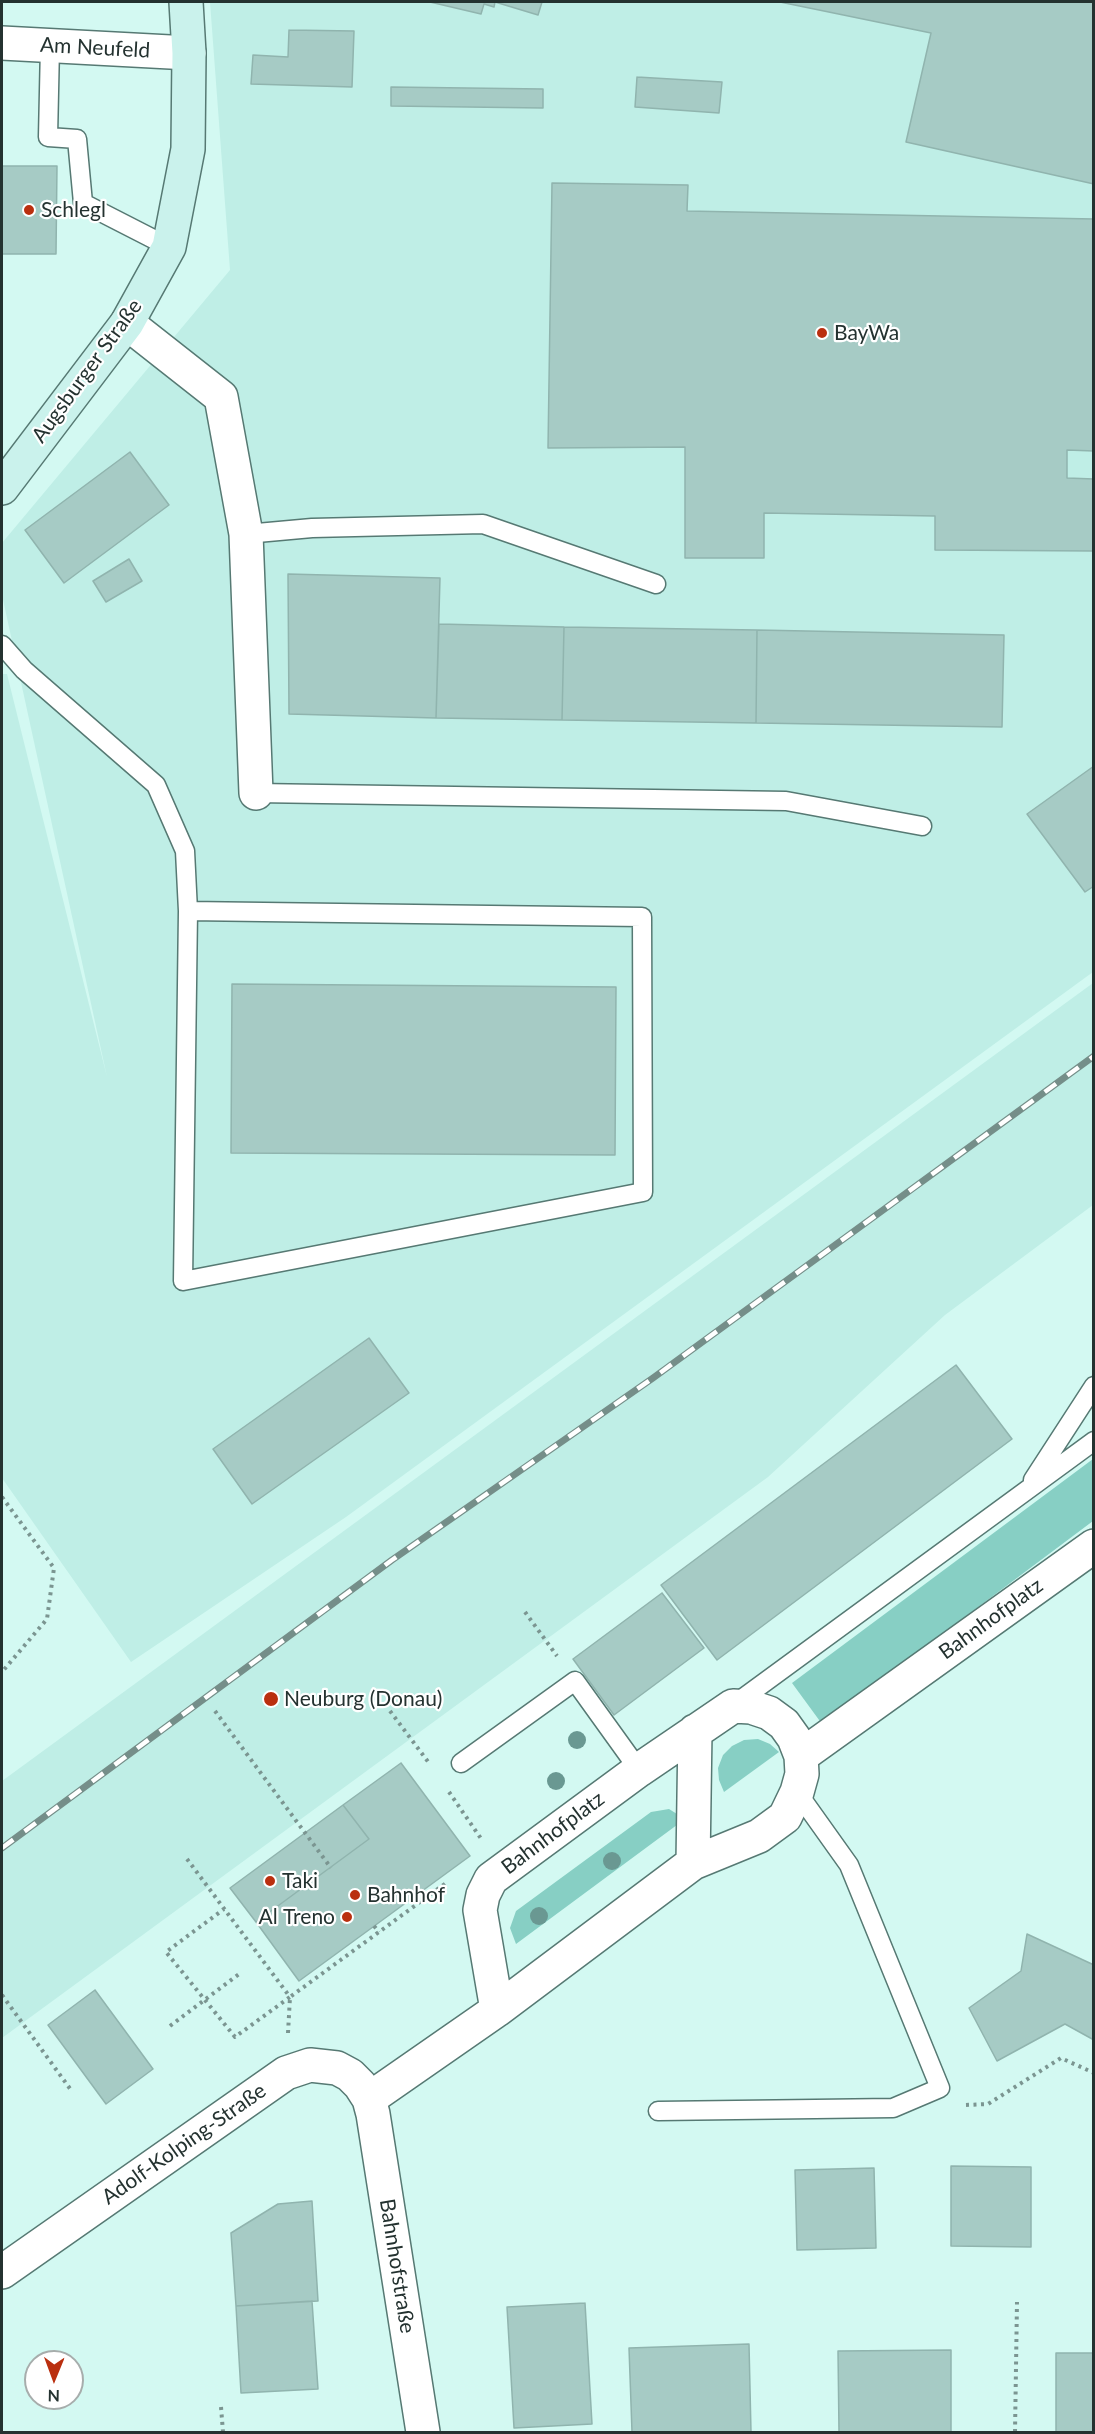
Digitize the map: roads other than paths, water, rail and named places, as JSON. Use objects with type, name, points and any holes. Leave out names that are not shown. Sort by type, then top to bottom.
[{"type":"main road","name":"Augsburger Straße","points":[[2,488],[127,323],[169,246],[189,149],[189,53],[186,2]]},
{"type":"street","name":"Am Neufeld","points":[[2,43],[189,53]]},
{"type":"street","points":[[127,323],[221,397],[246,534],[256,794]]},
{"type":"street","name":"Bahnhofplatz","points":[[801,1756],[1094,1546]]},
{"type":"street","points":[[369,2099],[497,2010],[693,1863],[759,1836],[785,1817],[797,1792],[802,1774],[801,1756],[794,1738],[784,1724],[769,1713],[751,1707],[733,1706]]},
{"type":"street","name":"Bahnhofplatz","points":[[497,2010],[480,1910],[483,1894],[491,1880],[639,1770],[733,1706]]},
{"type":"street","points":[[693,1863],[695,1731]]},
{"type":"street","name":"Adolf-Kolping-Straße","points":[[2,2271],[286,2073],[310,2065],[337,2068],[350,2075],[369,2099]]},
{"type":"street","name":"Bahnhofstraße","points":[[369,2099],[423,2433]]},
{"type":"lane","points":[[50,45],[48,137],[77,139],[82,203],[169,246]]},
{"type":"lane","points":[[246,534],[312,528],[483,524],[656,584]]},
{"type":"lane","points":[[2,645],[24,669],[156,785],[185,851],[188,911],[183,1281],[644,1192],[642,917],[188,911]]},
{"type":"lane","points":[[256,794],[786,801],[922,826]]},
{"type":"lane","points":[[1027,1490],[1094,1386]]},
{"type":"lane","points":[[733,1706],[1094,1441]]},
{"type":"lane","points":[[461,1763],[575,1681],[639,1770]]},
{"type":"lane","points":[[658,2111],[893,2108],[940,2088],[849,1865],[797,1792]]},
{"type":"railway","points":[[2,1848],[392,1560],[653,1378],[1094,1056]]},
{"type":"place","name":"Schlegl","points":[[29,210]]},
{"type":"place","name":"BayWa","points":[[822,333]]},
{"type":"place","name":"Neuburg (Donau)","points":[[271,1699]]},
{"type":"place","name":"Taki","points":[[270,1881]]},
{"type":"place","name":"Bahnhof","points":[[355,1895]]},
{"type":"place","name":"Al Treno","points":[[347,1917]]}]
